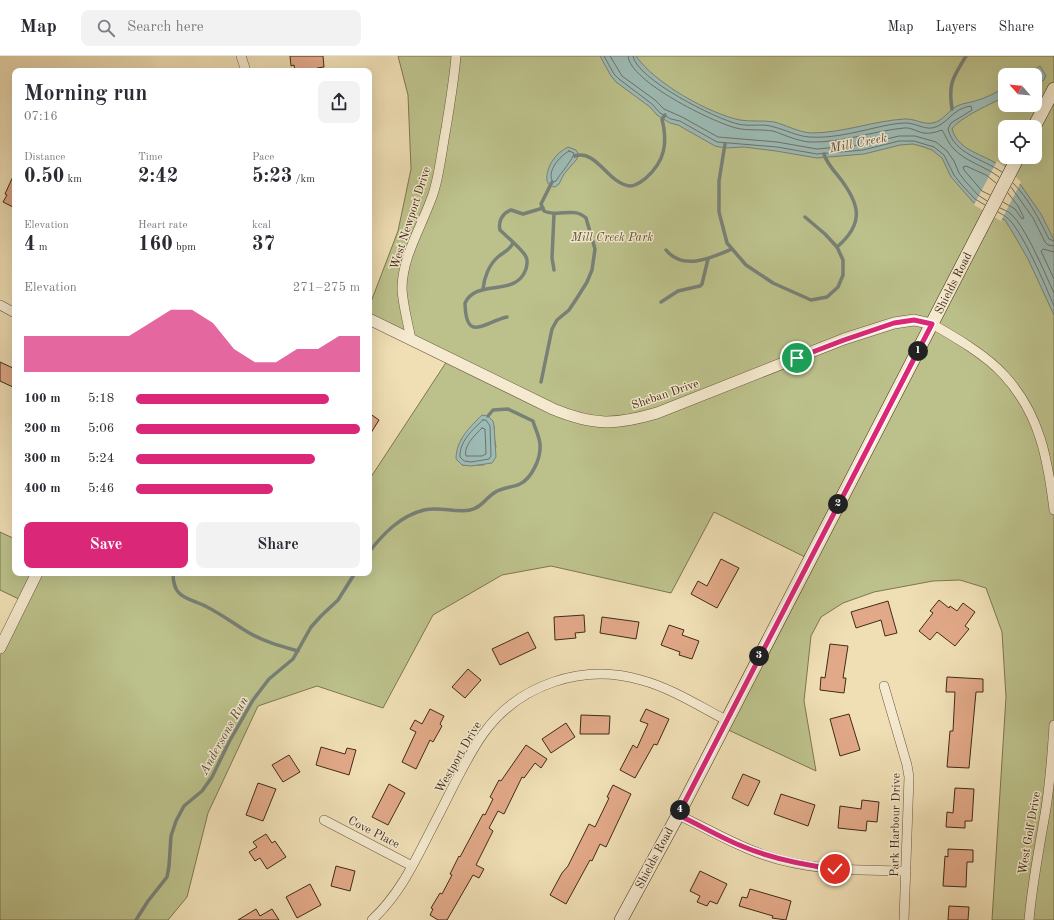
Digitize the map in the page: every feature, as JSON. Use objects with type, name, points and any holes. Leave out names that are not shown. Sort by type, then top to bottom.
[{"type":"main road","points":[[1038,120],[1054,88]]},
{"type":"main road","name":"Shields Road","points":[[621,920],[678,815],[1014,164]]},
{"type":"street","points":[[241,56],[245,68]]},
{"type":"street","name":"West Newport Drive","points":[[412,340],[402,289],[403,275],[413,243],[428,207],[437,179],[456,56]]},
{"type":"street","points":[[0,305],[12,311]]},
{"type":"street","name":"Sheban Drive","points":[[372,320],[554,409],[581,419],[609,423],[634,420],[658,413],[844,340],[894,323],[914,320],[932,324]]},
{"type":"street","points":[[932,324],[978,353],[1004,374],[1026,402],[1040,434],[1050,473],[1054,510]]},
{"type":"street","points":[[0,648],[36,576]]},
{"type":"street","name":"Westport Drive","points":[[372,920],[396,894],[483,734],[507,708],[525,695],[541,686],[560,679],[582,675],[602,674],[627,676],[660,686],[726,720]]},
{"type":"street","name":"Park Harbour Drive","points":[[884,686],[907,765],[909,777],[904,920]]},
{"type":"street","name":"West Golf Drive","points":[[1029,920],[1032,886],[1051,771],[1054,725]]},
{"type":"street","points":[[678,815],[742,846],[786,861],[835,869],[906,872]]},
{"type":"street","name":"Cove Place","points":[[324,820],[412,866]]},
{"type":"green space","name":"Mill Creek Park","points":[[398,56],[1054,56],[1054,920],[992,920],[1006,697],[1002,632],[986,588],[960,580],[933,581],[874,592],[843,603],[821,617],[811,636],[804,701],[816,771],[722,727],[809,559],[714,512],[671,593],[551,566],[502,575],[433,615],[383,708],[317,686],[258,706],[208,813],[187,897],[168,920],[0,920],[0,648],[23,601],[0,590],[0,532],[12,538],[12,576],[372,576],[372,475],[449,358],[372,320],[372,299],[398,231],[411,169],[408,95]],"holes":[[[478,419],[494,426],[496,447],[484,465],[462,465],[461,440]]]},
{"type":"water","name":"Mill Creek","points":[[600,56],[636,56],[644,66],[669,87],[714,111],[728,117],[744,121],[774,122],[811,133],[835,131],[904,119],[933,123],[940,120],[957,106],[973,102],[998,91],[998,100],[961,120],[952,129],[959,141],[969,150],[994,162],[1010,173],[989,212],[973,202],[951,177],[942,158],[932,150],[913,144],[900,145],[864,154],[817,158],[744,147],[725,148],[715,146],[657,115],[650,107],[616,82]]},
{"type":"water","points":[[1042,69],[1046,76],[1042,81]]},
{"type":"water","points":[[568,147],[576,150],[578,153],[577,159],[564,174],[559,184],[555,187],[551,186],[547,180],[549,167],[556,156]]},
{"type":"water","points":[[1020,184],[1041,214],[1054,240],[1054,315],[1028,259],[1005,220],[990,213]]},
{"type":"water","points":[[482,415],[488,416],[493,421],[496,457],[492,463],[471,466],[462,465],[456,459],[458,446],[464,434]]},
{"type":"pier","points":[[997,161],[998,164],[1001,164],[1021,182],[1001,221],[974,205]]},
{"type":"building","points":[[290,56],[323,56],[324,67],[294,68],[294,65],[291,66]]},
{"type":"building","points":[[12,179],[12,206],[3,202],[7,195],[5,194]]},
{"type":"building","points":[[0,362],[12,368],[12,387],[0,381]]},
{"type":"building","points":[[372,415],[379,420],[372,431]]},
{"type":"building","points":[[721,559],[739,568],[717,608],[691,594],[698,581],[707,586]]},
{"type":"building","points":[[939,600],[949,608],[950,606],[957,611],[963,603],[975,612],[965,626],[969,629],[955,646],[937,632],[930,640],[919,631],[933,613],[930,611]]},
{"type":"building","points":[[888,601],[897,633],[885,636],[881,620],[856,628],[851,612]]},
{"type":"building","points":[[584,615],[585,632],[575,633],[576,638],[555,640],[554,617]]},
{"type":"building","points":[[602,617],[639,622],[636,639],[600,633]]},
{"type":"building","points":[[669,625],[684,630],[682,635],[699,641],[692,659],[679,655],[680,652],[661,645]]},
{"type":"building","points":[[528,632],[536,648],[500,665],[492,649]]},
{"type":"building","points":[[830,644],[848,646],[843,678],[846,678],[844,693],[820,690],[821,677],[825,678]]},
{"type":"building","points":[[468,669],[481,680],[465,698],[452,687]]},
{"type":"building","points":[[947,677],[983,679],[983,692],[976,692],[969,768],[947,767],[950,731],[953,731],[955,692],[946,692]]},
{"type":"building","points":[[430,709],[444,716],[440,724],[442,726],[433,742],[430,740],[416,769],[402,762],[416,732],[410,729],[415,720],[422,724]]},
{"type":"building","points":[[646,709],[669,719],[657,745],[654,744],[635,778],[620,770],[633,745],[637,748],[648,724],[640,721]]},
{"type":"building","points":[[849,714],[860,750],[840,756],[830,719]]},
{"type":"building","points":[[581,715],[610,716],[609,734],[580,734]]},
{"type":"building","points":[[566,723],[575,737],[551,753],[542,739]]},
{"type":"building","points":[[526,745],[547,759],[541,768],[535,763],[524,778],[522,777],[504,814],[498,811],[489,828],[493,831],[476,865],[484,869],[479,878],[473,875],[447,920],[438,920],[430,915],[433,909],[431,908],[440,893],[442,894],[452,875],[450,874],[459,856],[460,857],[483,814],[485,815],[493,799],[490,797],[499,780],[501,781]]},
{"type":"building","points":[[321,747],[345,754],[347,748],[356,750],[349,775],[316,765]]},
{"type":"building","points":[[289,755],[300,772],[283,782],[272,765]]},
{"type":"building","points":[[743,774],[760,781],[748,806],[732,798]]},
{"type":"building","points":[[258,783],[276,789],[263,821],[246,815]]},
{"type":"building","points":[[389,784],[405,793],[388,825],[372,817]]},
{"type":"building","points":[[613,785],[631,794],[606,847],[600,844],[592,861],[590,860],[566,904],[550,895],[562,873],[568,866],[589,824],[595,827],[609,798],[607,797]]},
{"type":"building","points":[[955,788],[974,789],[972,821],[965,821],[965,828],[946,827],[947,812],[953,813]]},
{"type":"building","points":[[781,794],[815,805],[808,826],[774,814]]},
{"type":"building","points":[[862,800],[879,802],[877,822],[867,821],[866,831],[838,828],[840,806],[861,809]]},
{"type":"building","points":[[266,834],[272,843],[275,841],[286,857],[267,869],[260,858],[255,861],[249,852],[257,847],[253,842]]},
{"type":"building","points":[[948,849],[973,850],[973,862],[967,862],[966,887],[943,886],[945,856],[948,857]]},
{"type":"building","points":[[336,866],[355,871],[350,891],[331,886]]},
{"type":"building","points":[[700,871],[727,884],[717,904],[710,901],[707,906],[697,902],[700,896],[690,891]]},
{"type":"building","points":[[310,884],[321,905],[297,918],[286,897]]},
{"type":"building","points":[[750,889],[791,901],[786,920],[772,918],[773,916],[739,906],[742,897],[747,898]]},
{"type":"building","points":[[949,906],[969,907],[968,920],[948,920]]},
{"type":"building","points":[[256,909],[260,916],[272,909],[279,920],[238,920]]},
{"type":"waterway","points":[[952,109],[951,87],[966,56]]},
{"type":"waterway","name":"Andersons Run","points":[[575,156],[583,155],[590,157],[622,184],[630,186],[637,184],[652,172],[661,158],[665,144],[662,119],[665,115]]},
{"type":"waterway","points":[[725,144],[719,181],[719,212],[727,243],[746,265],[773,283],[811,300],[827,297],[838,287],[843,275],[843,260],[837,247],[825,234],[805,217]]},
{"type":"waterway","name":"Mill Creek","points":[[824,154],[828,163],[846,187],[855,205],[856,213],[852,230],[837,247]]},
{"type":"waterway","name":"Andersons Run","points":[[541,382],[552,329],[557,320],[569,310],[587,282],[592,270],[595,249],[586,218],[571,212],[550,213],[544,211],[541,204],[552,182]]},
{"type":"waterway","points":[[507,317],[484,326],[473,327],[469,323],[466,316],[465,303],[478,291],[505,286],[514,283],[521,278],[526,269],[527,258],[525,254],[500,230],[500,221],[505,213],[511,210],[523,214],[543,208]]},
{"type":"waterway","points":[[554,214],[552,258],[554,270]]},
{"type":"waterway","points":[[483,289],[486,276],[492,263],[509,249],[513,243]]},
{"type":"waterway","points":[[666,250],[681,260],[698,261],[732,249]]},
{"type":"waterway","points":[[661,302],[678,291],[700,286],[702,284],[708,259]]},
{"type":"waterway","name":"Andersons Run","points":[[372,548],[393,526],[415,513],[430,509],[459,511],[474,509],[497,491],[520,484],[528,477],[535,467],[540,450],[539,439],[533,421],[508,409],[493,410],[488,416]]},
{"type":"waterway","points":[[173,576],[176,589],[185,597],[204,605],[258,638],[298,651]]},
{"type":"waterway","name":"Andersons Run","points":[[136,920],[148,901],[167,877],[171,836],[176,821],[184,806],[202,791],[212,777],[229,742],[253,700],[269,679],[293,659],[311,627],[338,600],[353,576]]},
{"type":"route","points":[[797,358],[894,323],[914,320],[932,324],[678,815],[764,855],[810,866],[835,869]]}]
